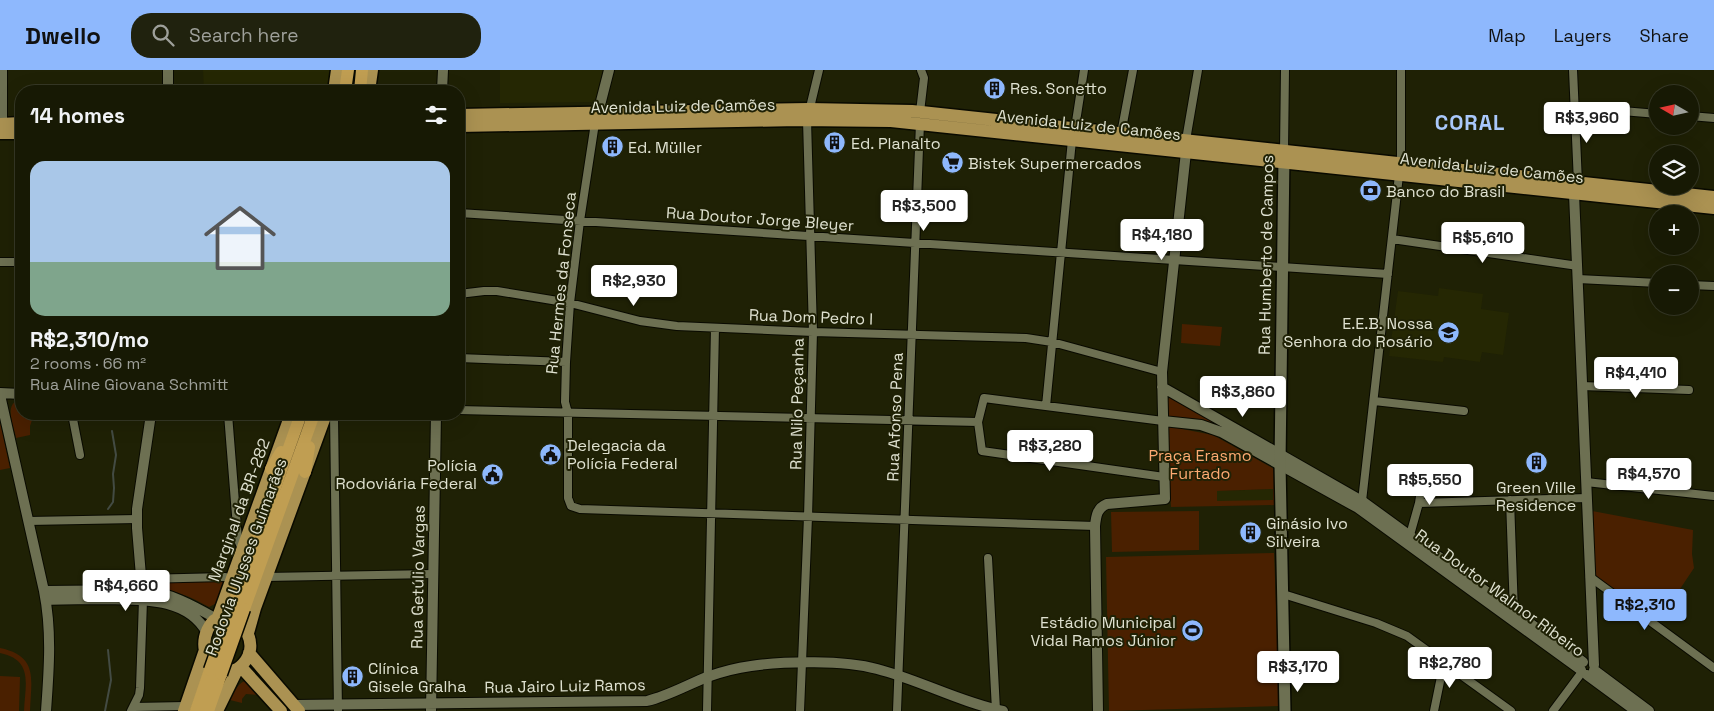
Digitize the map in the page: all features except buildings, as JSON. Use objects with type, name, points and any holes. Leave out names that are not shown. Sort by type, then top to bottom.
[{"type":"highway","points":[[346,85],[348,70]]},
{"type":"highway","points":[[361,85],[362,70]]},
{"type":"highway","name":"Rodovia Ulysses Guimarães","points":[[239,607],[297,426],[304,420]]},
{"type":"highway","name":"Rodovia Ulysses Guimarães","points":[[208,711],[216,672],[308,420]]},
{"type":"highway","points":[[305,472],[310,441],[309,420]]},
{"type":"highway","points":[[271,470],[297,426]]},
{"type":"highway","name":"Rodovia Ulysses Guimarães","points":[[188,710],[216,672]]},
{"type":"main road","points":[[335,85],[337,70]]},
{"type":"main road","points":[[370,85],[372,70]]},
{"type":"main road","name":"Avenida Luiz de Camões","points":[[465,126],[597,118],[808,114],[881,110],[920,118],[1576,188],[1714,208]]},
{"type":"main road","name":"Avenida Luiz de Camões","points":[[465,115],[597,118]]},
{"type":"main road","points":[[1,127],[15,124]]},
{"type":"main road","points":[[1,127],[15,131]]},
{"type":"main road","name":"Avenida Luiz de Camões","points":[[1074,134],[1121,134],[1186,146]]},
{"type":"main road","name":"Rua Humberto de Campos","points":[[1284,157],[1280,459],[1285,711]]},
{"type":"main road","name":"Avenida Luiz de Camões","points":[[1576,188],[1714,197]]},
{"type":"main road","name":"Marginal da BR-282","points":[[216,618],[289,420]]},
{"type":"main road","points":[[248,633],[266,577],[324,420]]},
{"type":"main road","points":[[188,710],[205,650],[207,633],[212,622],[222,616],[233,619],[243,625],[250,640],[246,661],[239,668],[217,711]]},
{"type":"main road","points":[[205,650],[209,658],[219,669],[229,672],[239,668]]},
{"type":"main road","points":[[249,653],[296,708]]},
{"type":"main road","points":[[239,668],[281,711]]},
{"type":"street","points":[[1,127],[3,70]]},
{"type":"street","points":[[168,70],[168,85]]},
{"type":"street","points":[[442,85],[443,70]]},
{"type":"street","name":"Rua Hermes da Fonseca","points":[[609,70],[597,118],[580,221],[570,303],[566,362],[568,498],[571,506],[580,510],[711,514]]},
{"type":"street","name":"Rua Nilo Peçanha","points":[[800,711],[813,332],[808,114],[819,70]]},
{"type":"street","name":"Rua Afonso Pena","points":[[897,711],[920,118],[924,78],[921,70]]},
{"type":"street","points":[[1046,406],[1074,134],[1084,70]]},
{"type":"street","points":[[1121,134],[1133,70]]},
{"type":"street","points":[[1098,711],[1095,526],[1099,510],[1107,504],[1165,499],[1162,372],[1186,146],[1198,70]]},
{"type":"street","name":"Rua Humberto de Campos","points":[[1284,157],[1285,70]]},
{"type":"street","points":[[1362,502],[1400,169],[1401,70]]},
{"type":"street","points":[[1552,711],[1587,669],[1590,577],[1578,279],[1573,70]]},
{"type":"street","points":[[1574,107],[1649,113]]},
{"type":"street","points":[[1699,117],[1714,118]]},
{"type":"street","name":"Rua Doutor Jorge Bleyer","points":[[465,213],[1388,274]]},
{"type":"street","points":[[1392,239],[1578,266]]},
{"type":"street","points":[[0,262],[15,262]]},
{"type":"street","points":[[1578,279],[1649,283]]},
{"type":"street","points":[[1699,285],[1714,286]]},
{"type":"street","name":"Rua Dom Pedro I","points":[[465,293],[497,291],[570,303],[658,324],[813,332],[1026,338],[1052,342],[1162,372]]},
{"type":"street","points":[[707,711],[715,328]]},
{"type":"street","points":[[465,358],[566,362]]},
{"type":"street","name":"Rua Doutor Walmor Ribeiro","points":[[1162,386],[1363,511],[1649,711]]},
{"type":"street","points":[[1582,386],[1690,390]]},
{"type":"street","points":[[15,394],[0,394],[45,595],[50,632],[46,711]]},
{"type":"street","points":[[1163,421],[984,398],[978,422],[982,451],[1164,477]]},
{"type":"street","points":[[1374,401],[1464,411]]},
{"type":"street","points":[[465,410],[978,422]]},
{"type":"street","points":[[73,420],[80,455]]},
{"type":"street","points":[[150,420],[138,498],[137,519],[143,589],[140,688],[133,709],[188,710]]},
{"type":"street","points":[[228,420],[238,540],[242,549]]},
{"type":"street","points":[[334,420],[338,708]]},
{"type":"street","name":"Rua Getúlio Vargas","points":[[431,707],[436,420]]},
{"type":"street","name":"Rua Doutor Walmor Ribeiro","points":[[1163,421],[1201,425],[1214,429],[1280,459],[1362,502],[1514,612],[1587,669],[1636,711]]},
{"type":"street","points":[[319,432],[329,435],[334,445]]},
{"type":"street","points":[[1410,535],[1419,503],[1424,470]]},
{"type":"street","points":[[1586,482],[1714,496]]},
{"type":"street","points":[[1419,503],[1587,498]]},
{"type":"street","points":[[1510,500],[1514,612]]},
{"type":"street","points":[[711,514],[1095,526]]},
{"type":"street","points":[[28,521],[137,519]]},
{"type":"street","points":[[988,558],[999,710]]},
{"type":"street","points":[[266,577],[433,574]]},
{"type":"street","points":[[1590,577],[1714,668]]},
{"type":"street","points":[[45,595],[143,589],[225,578]]},
{"type":"street","points":[[143,589],[179,599],[216,618]]},
{"type":"street","points":[[143,589],[162,602],[180,608],[196,618],[207,633]]},
{"type":"street","points":[[1283,594],[1394,629],[1407,636],[1511,711]]},
{"type":"street","points":[[1434,711],[1444,662]]},
{"type":"street","name":"Rua Jairo Luiz Ramos","points":[[296,708],[594,706],[659,698],[708,677],[750,666],[802,663],[860,665],[898,676],[963,701],[999,710]]},
{"type":"shaded area","points":[[203,70],[335,70],[333,85],[204,85]]},
{"type":"shaded area","points":[[500,70],[603,70],[596,99],[592,102],[500,103]]},
{"type":"shaded area","name":"E.E.B. Nossa Senhora do Rosário","points":[[1439,288],[1483,294],[1481,309],[1509,313],[1503,355],[1482,352],[1480,362],[1444,357],[1443,362],[1389,356],[1398,291],[1438,296]]},
{"type":"shaded area","points":[[1273,489],[1274,500],[1217,502],[1217,491]]},
{"type":"green space","points":[[1182,324],[1222,327],[1220,346],[1181,343]]},
{"type":"green space","points":[[1169,398],[1277,456],[1213,425],[1170,418],[1167,401]]},
{"type":"green space","points":[[14,403],[15,420],[32,420],[30,435],[16,438],[11,411]]},
{"type":"green space","points":[[0,422],[10,468],[0,470]]},
{"type":"green space","name":"Praça Erasmo Furtado","points":[[1167,426],[1213,435],[1276,470],[1277,505],[1171,507]],"holes":[[[1273,489],[1273,500],[1217,501],[1217,491]]]},
{"type":"green space","points":[[1587,510],[1693,530],[1692,554],[1694,568],[1656,625],[1590,577]]},
{"type":"green space","points":[[1199,511],[1199,550],[1112,552],[1111,512]]},
{"type":"green space","name":"Estádio Municipal Vidal Ramos Júnior","points":[[1274,553],[1280,706],[1109,711],[1106,557]]},
{"type":"green space","points":[[151,582],[226,582],[219,602],[209,607],[183,594],[155,587]]},
{"type":"green space","points":[[0,648],[13,652],[27,663],[31,680],[30,711],[24,711],[26,683],[23,668],[11,656],[0,653]]},
{"type":"green space","points":[[0,676],[20,677],[19,711],[0,711]]},
{"type":"green space","points":[[249,680],[261,695],[246,694],[242,699],[242,703],[230,700],[239,684]]},
{"type":"waterway","points":[[108,509],[113,502],[113,474],[116,455],[112,431]]},
{"type":"waterway","points":[[105,711],[111,680],[108,650]]},
{"type":"place","name":"Res. Sonetto","points":[[994,88]]},
{"type":"place","name":"Ed. Planalto","points":[[835,143]]},
{"type":"place","name":"Ed. Müller","points":[[612,147]]},
{"type":"place","name":"Bistek Supermercados","points":[[952,163]]},
{"type":"place","name":"Banco do Brasil","points":[[1370,191]]},
{"type":"place","name":"E.E.B. Nossa Senhora do Rosário","points":[[1449,332]]},
{"type":"place","name":"Delegacia da Polícia Federal","points":[[551,454]]},
{"type":"place","name":"Green Ville Residence","points":[[1536,463]]},
{"type":"place","name":"Polícia Rodoviária Federal","points":[[493,474]]},
{"type":"place","name":"Ginásio Ivo Silveira","points":[[1250,532]]},
{"type":"place","name":"Estádio Municipal Vidal Ramos Júnior","points":[[1192,631]]},
{"type":"place","name":"Clínica Gisele Gralha","points":[[352,677]]},
{"type":"district","name":"CORAL","points":[[1470,122]]}]
